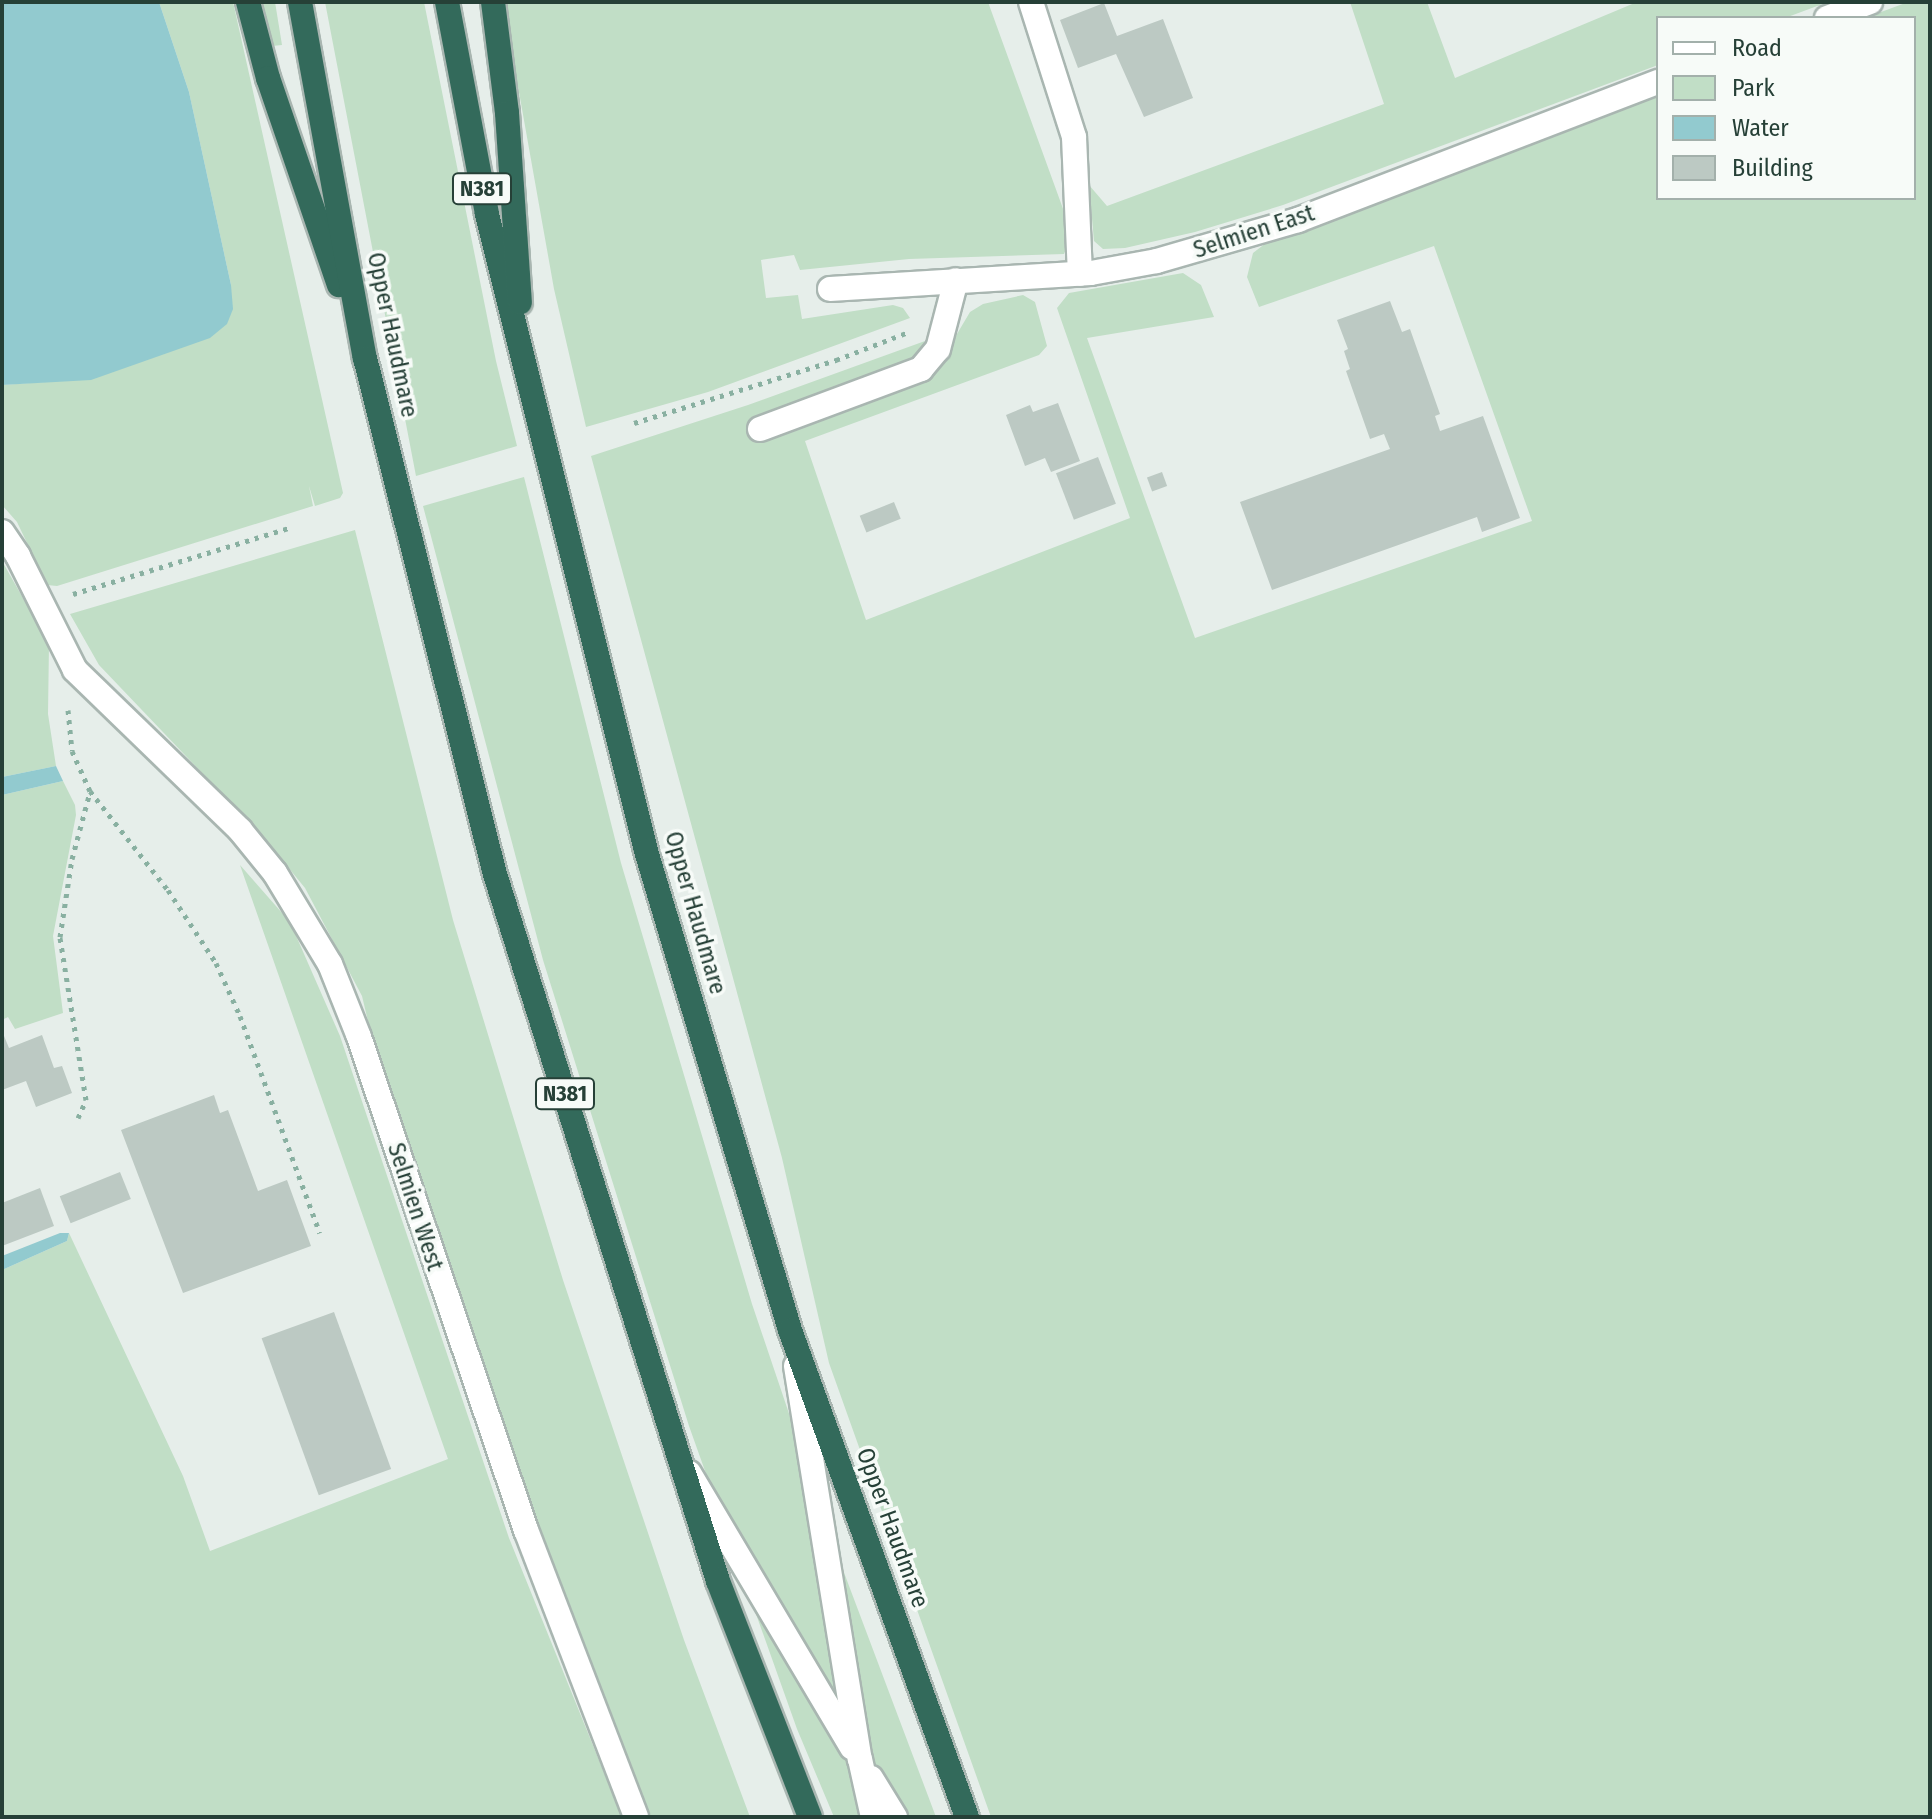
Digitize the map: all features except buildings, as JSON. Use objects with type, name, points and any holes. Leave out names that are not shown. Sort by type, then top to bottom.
[{"type":"highway","name":"N381","points":[[248,2],[268,78],[365,358]]},
{"type":"highway","name":"Opper Haudmare","points":[[300,2],[365,358],[494,871],[718,1581],[810,1817]]},
{"type":"highway","name":"Opper Haudmare","points":[[447,2],[487,214],[646,851],[790,1330],[967,1817]]},
{"type":"highway","name":"N381","points":[[493,2],[507,113],[525,373]]},
{"type":"street","points":[[1031,2],[1074,137],[1080,274]]},
{"type":"street","points":[[1832,16],[1870,2]]},
{"type":"street","name":"Selmien East","points":[[830,289],[1080,274],[1157,261],[1298,220],[1656,83]]},
{"type":"street","points":[[760,429],[921,369],[938,349],[956,280]]},
{"type":"street","name":"Selmien West","points":[[2,532],[75,670],[240,830],[275,873],[330,964],[359,1037],[526,1530],[636,1817]]},
{"type":"street","points":[[790,1330],[860,1759],[873,1817]]},
{"type":"street","points":[[678,1455],[895,1817]]},
{"type":"path","points":[[634,423],[836,360],[911,331]]},
{"type":"path","points":[[42,604],[289,528]]},
{"type":"path","points":[[75,670],[68,706],[72,751],[90,791],[168,890],[216,963],[240,1016],[320,1233]]},
{"type":"path","points":[[78,1118],[86,1100],[60,937],[72,859],[90,791]]},
{"type":"green space","points":[[159,2],[233,2],[343,493],[340,498],[315,506],[309,486],[313,506],[57,586],[47,585],[17,522],[2,505],[2,385],[44,382],[231,285],[189,92]]},
{"type":"green space","points":[[261,2],[275,2],[282,45],[272,46]]},
{"type":"green space","points":[[325,2],[424,2],[496,361],[517,446],[416,476]]},
{"type":"green space","points":[[503,2],[988,2],[1070,228],[1070,240],[1064,254],[909,259],[800,270],[794,255],[761,260],[766,298],[798,295],[802,319],[893,305],[903,308],[910,318],[708,392],[586,427],[554,289]]},
{"type":"green space","points":[[1350,2],[1427,2],[1455,78],[1637,2],[1828,2],[1790,16],[1656,16],[1656,66],[1283,205],[1195,232],[1125,248],[1103,249],[1094,241],[1089,185],[1107,206],[1384,104]]},
{"type":"green space","points":[[1908,2],[1930,2],[1930,1817],[991,1817],[829,1363],[782,1158],[591,456],[748,405],[925,341],[915,360],[754,421],[760,440],[921,380],[935,371],[970,312],[983,304],[1023,295],[1035,302],[1047,346],[1039,355],[805,441],[866,620],[1130,518],[1057,308],[1069,293],[1183,273],[1201,285],[1214,317],[1087,338],[1195,638],[1532,521],[1434,246],[1259,307],[1247,277],[1253,253],[1266,243],[1656,96],[1656,200],[1916,200],[1916,16],[1870,16]]},
{"type":"green space","points":[[524,477],[621,863],[752,1304],[831,1538],[936,1817],[834,1817],[797,1729],[689,1426],[543,960],[423,506]]},
{"type":"green space","points":[[355,530],[453,920],[563,1280],[684,1640],[750,1817],[649,1817],[527,1497],[377,1059],[362,996],[305,888],[265,839],[99,665],[70,614]]},
{"type":"green space","points":[[2,561],[49,644],[48,714],[56,766],[2,777]]},
{"type":"green space","points":[[63,781],[75,805],[76,815],[53,936],[63,1013],[15,1029],[8,1017],[2,1020],[2,795]]},
{"type":"green space","points":[[240,865],[290,922],[340,1036],[509,1538],[622,1817],[2,1817],[2,1270],[67,1241],[69,1233],[183,1476],[210,1551],[448,1459]]},
{"type":"water","points":[[2,2],[159,2],[189,92],[231,285],[233,309],[227,324],[210,338],[91,380],[2,385]]},
{"type":"water","points":[[56,766],[63,781],[2,795],[2,777]]},
{"type":"water","points":[[60,1233],[69,1233],[67,1241],[2,1270],[2,1256]]}]
